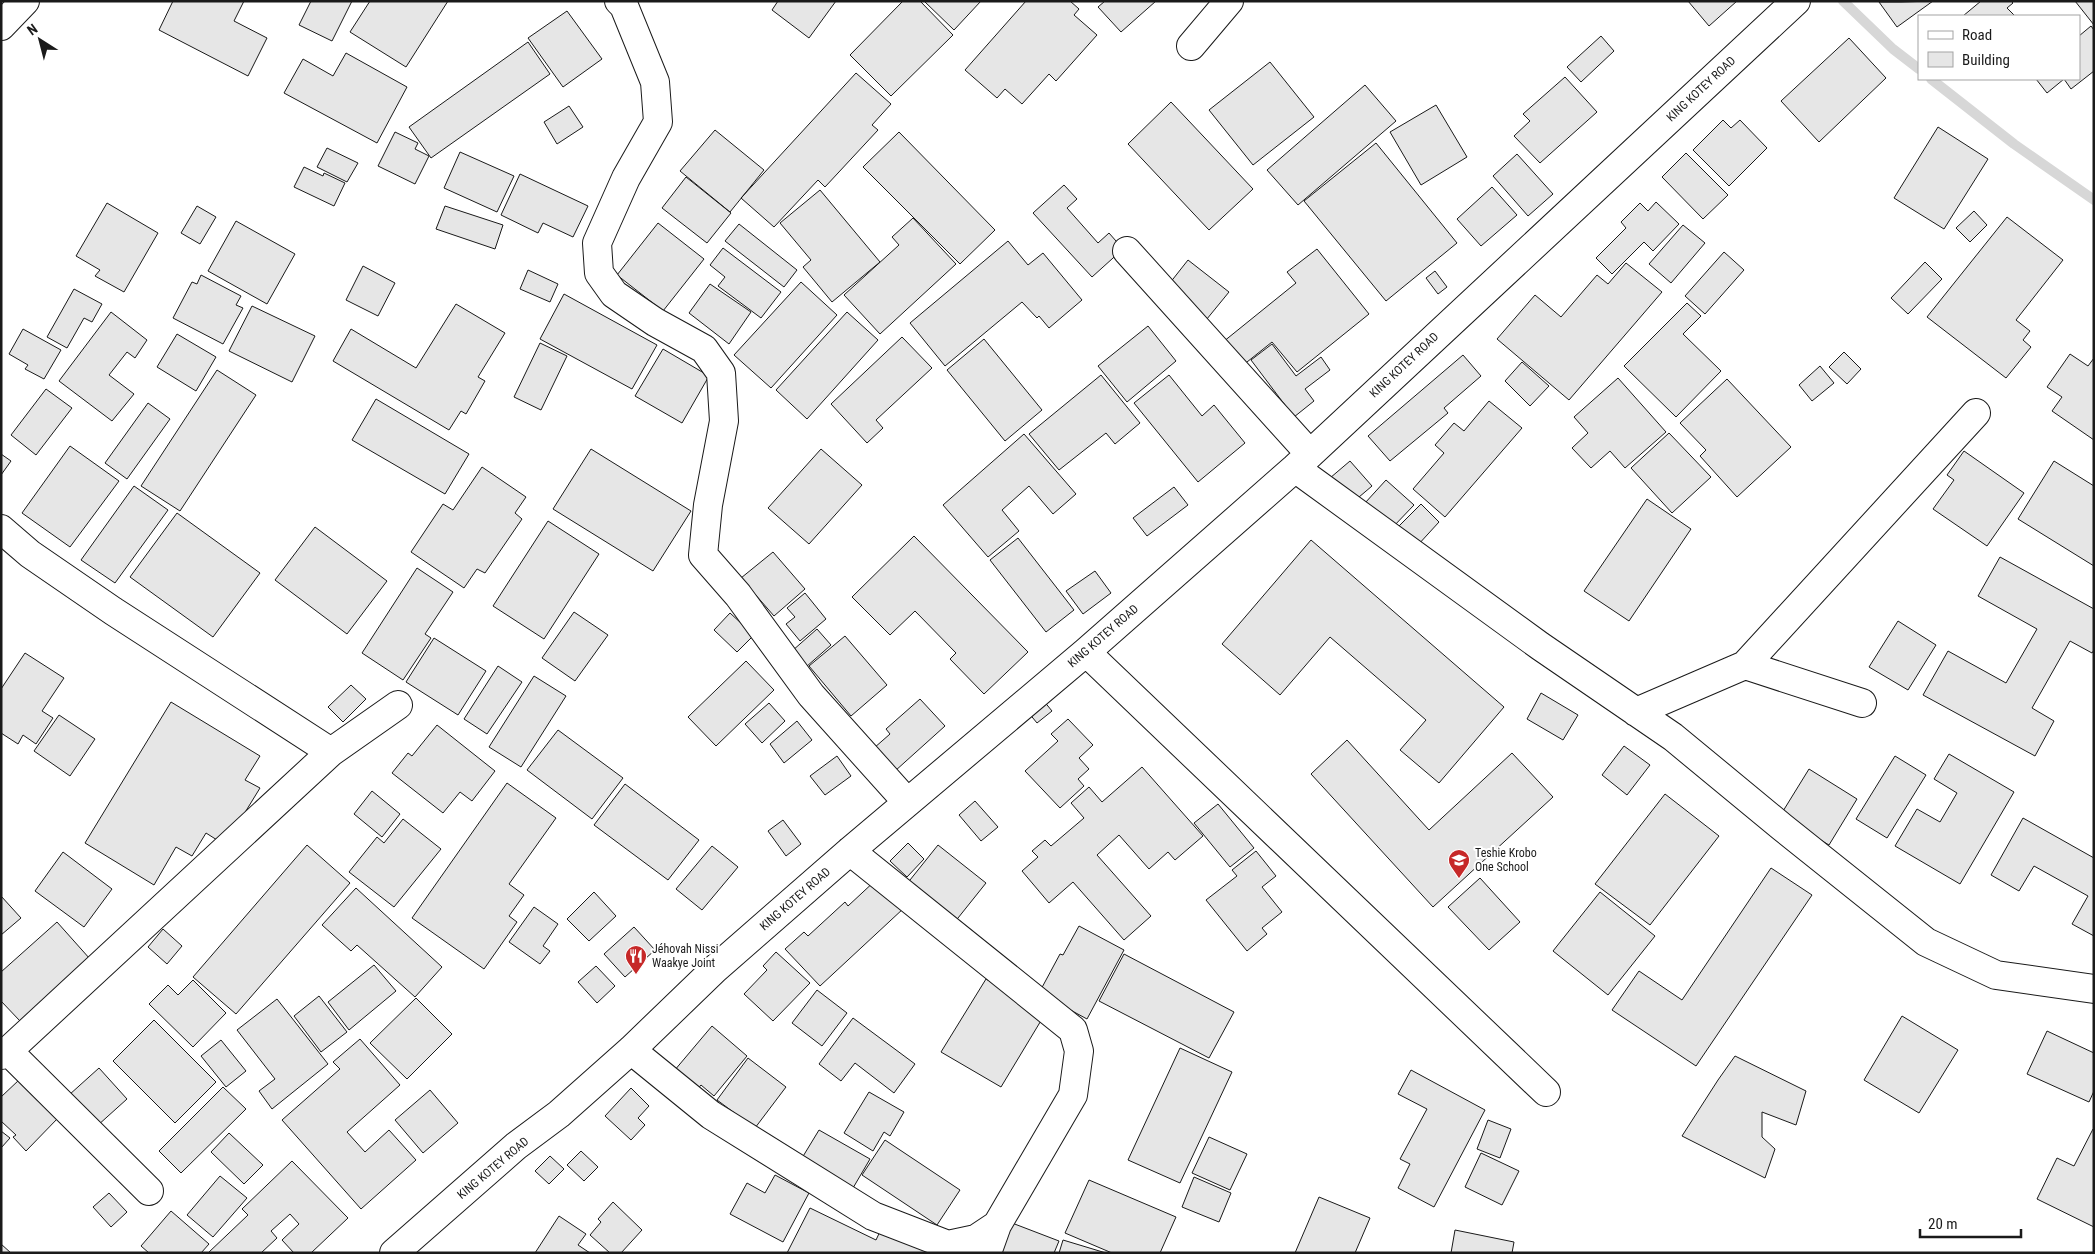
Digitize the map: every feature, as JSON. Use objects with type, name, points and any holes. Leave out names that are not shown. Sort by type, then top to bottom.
[{"type":"street","points":[[1,26],[25,1]]},
{"type":"street","points":[[619,1],[624,6],[655,82],[658,122],[626,178],[597,242],[599,274],[614,294],[655,322],[704,349],[721,373],[724,420],[708,505],[703,555],[738,595],[811,696],[907,802]]},
{"type":"street","points":[[1191,46],[1229,1]]},
{"type":"street","name":"KING KOTEY ROAD","points":[[394,1253],[516,1146],[559,1114],[631,1050],[715,969],[907,802],[1086,652],[1302,461],[1790,7]]},
{"type":"street","points":[[1127,251],[1302,461],[1540,646],[1673,737],[1926,942],[1996,975],[2094,989]]},
{"type":"street","points":[[1636,712],[1745,665],[1976,413]]},
{"type":"street","points":[[1,530],[30,554],[113,610],[331,752]]},
{"type":"street","points":[[1086,652],[1546,1092]]},
{"type":"street","points":[[1745,665],[1862,702]]},
{"type":"street","points":[[148,1191],[5,1053],[331,752],[398,705]]},
{"type":"street","points":[[850,851],[1073,1030],[1079,1051],[1073,1095],[997,1225],[987,1253]]},
{"type":"street","points":[[631,1050],[711,1115],[873,1216],[948,1245],[976,1239],[997,1225]]},
{"type":"building","points":[[173,1],[244,1],[234,21],[267,38],[248,76],[159,30]]},
{"type":"building","points":[[311,1],[352,1],[332,41],[299,25]]},
{"type":"building","points":[[370,1],[448,1],[406,67],[350,32]]},
{"type":"building","points":[[778,1],[836,1],[809,38],[772,10]]},
{"type":"building","points":[[903,1],[920,1],[953,35],[891,96],[850,55]]},
{"type":"building","points":[[924,1],[981,1],[954,30]]},
{"type":"building","points":[[1026,1],[1070,1],[1079,9],[1074,15],[1097,35],[1056,81],[1049,74],[1022,104],[1005,89],[997,98],[965,70]]},
{"type":"building","points":[[1105,1],[1156,1],[1121,32],[1098,7]]},
{"type":"building","points":[[1688,1],[1737,1],[1709,26]]},
{"type":"building","points":[[1933,1],[1897,27],[1879,2],[1901,2]]},
{"type":"building","points":[[1981,1],[2011,1],[2013,3],[2007,8],[2014,15],[1964,15]]},
{"type":"building","points":[[2075,1],[2094,1],[2094,25]]},
{"type":"building","points":[[567,11],[602,59],[563,87],[528,38]]},
{"type":"building","points":[[2091,26],[2094,30],[2094,71],[2071,89],[2065,80],[2080,80],[2080,35]]},
{"type":"building","points":[[1601,36],[1614,51],[1581,82],[1567,67]]},
{"type":"building","points":[[1849,38],[1886,78],[1819,142],[1781,101]]},
{"type":"building","points":[[528,42],[550,74],[431,158],[409,127]]},
{"type":"building","points":[[346,53],[407,87],[377,143],[284,93],[303,59],[333,76]]},
{"type":"building","points":[[1270,62],[1314,117],[1253,165],[1209,110]]},
{"type":"building","points":[[856,73],[891,104],[872,125],[878,130],[825,187],[818,180],[774,227],[741,198]]},
{"type":"building","points":[[1565,77],[1597,112],[1540,163],[1514,136],[1530,121],[1523,114]]},
{"type":"building","points":[[2037,80],[2063,80],[2047,93]]},
{"type":"building","points":[[1365,85],[1396,121],[1298,205],[1267,170]]},
{"type":"building","points":[[1171,102],[1253,189],[1209,230],[1128,144]]},
{"type":"building","points":[[1436,105],[1467,157],[1421,185],[1390,132]]},
{"type":"building","points":[[569,106],[583,127],[557,144],[544,122]]},
{"type":"building","points":[[1723,120],[1731,128],[1740,120],[1767,148],[1729,186],[1693,150]]},
{"type":"building","points":[[1938,127],[1988,159],[1944,229],[1894,198]]},
{"type":"building","points":[[715,130],[764,170],[730,212],[680,171]]},
{"type":"building","points":[[395,132],[418,143],[415,149],[429,156],[415,184],[378,166]]},
{"type":"building","points":[[899,132],[995,230],[960,264],[863,167]]},
{"type":"building","points":[[1376,143],[1457,243],[1386,301],[1304,201]]},
{"type":"building","points":[[327,148],[358,163],[347,182],[317,167]]},
{"type":"building","points":[[460,152],[514,176],[497,212],[444,188]]},
{"type":"building","points":[[1686,153],[1728,195],[1703,219],[1662,177]]},
{"type":"building","points":[[1517,154],[1553,194],[1528,216],[1493,176]]},
{"type":"building","points":[[304,167],[323,176],[324,173],[345,183],[334,206],[294,187]]},
{"type":"building","points":[[520,174],[588,206],[573,237],[543,223],[538,233],[501,215]]},
{"type":"building","points":[[686,177],[731,213],[707,243],[662,208]]},
{"type":"building","points":[[1064,185],[1077,199],[1067,208],[1098,243],[1109,233],[1123,249],[1092,277],[1033,213]]},
{"type":"building","points":[[1492,187],[1517,215],[1481,246],[1457,219]]},
{"type":"building","points":[[820,190],[880,262],[832,302],[803,267],[811,260],[780,223]]},
{"type":"building","points":[[1656,202],[1679,224],[1653,251],[1644,242],[1612,274],[1596,258],[1626,228],[1621,222],[1640,203],[1648,211]]},
{"type":"building","points":[[107,203],[158,233],[124,292],[95,276],[100,270],[76,256]]},
{"type":"building","points":[[197,206],[216,217],[200,244],[181,233]]},
{"type":"building","points":[[445,206],[503,225],[495,249],[436,229]]},
{"type":"building","points":[[1974,211],[1987,225],[1970,242],[1956,228]]},
{"type":"building","points":[[2007,217],[2063,260],[2016,320],[2030,331],[2023,340],[2031,347],[2006,378],[1927,317]]},
{"type":"building","points":[[913,218],[956,264],[880,334],[844,295],[899,245],[892,237]]},
{"type":"building","points":[[236,221],[295,254],[267,304],[208,271]]},
{"type":"building","points":[[658,223],[704,259],[663,311],[617,275]]},
{"type":"building","points":[[739,224],[797,270],[784,287],[725,241]]},
{"type":"building","points":[[1683,225],[1705,243],[1671,283],[1649,264]]},
{"type":"building","points":[[1008,241],[1028,265],[1043,253],[1082,300],[1049,328],[1039,316],[1037,318],[1022,302],[945,366],[910,323]]},
{"type":"building","points":[[723,248],[781,292],[761,318],[718,286],[725,277],[710,265]]},
{"type":"building","points":[[1317,249],[1369,314],[1297,372],[1272,342],[1242,366],[1223,342],[1296,283],[1287,272]]},
{"type":"building","points":[[1724,252],[1744,270],[1705,314],[1685,296]]},
{"type":"building","points":[[1188,260],[1229,292],[1202,325],[1162,293]]},
{"type":"building","points":[[1925,262],[1942,279],[1908,314],[1891,298]]},
{"type":"building","points":[[1626,263],[1662,292],[1569,400],[1497,339],[1535,295],[1561,317],[1597,275],[1608,284]]},
{"type":"building","points":[[363,266],[395,283],[378,316],[346,300]]},
{"type":"building","points":[[528,270],[558,284],[550,302],[520,289]]},
{"type":"building","points":[[1435,271],[1447,287],[1438,294],[1426,278]]},
{"type":"building","points":[[201,275],[241,296],[236,305],[243,308],[223,344],[173,318],[192,282],[197,284]]},
{"type":"building","points":[[801,282],[837,315],[771,388],[734,355]]},
{"type":"building","points":[[710,284],[751,312],[729,344],[689,313]]},
{"type":"building","points":[[74,289],[102,304],[92,322],[84,318],[67,348],[47,337]]},
{"type":"building","points":[[564,294],[657,345],[632,389],[540,339]]},
{"type":"building","points":[[1687,303],[1701,316],[1683,334],[1721,371],[1676,417],[1624,366]]},
{"type":"building","points":[[456,304],[505,333],[478,377],[485,381],[466,414],[461,411],[449,430],[333,361],[351,329],[416,368]]},
{"type":"building","points":[[252,306],[315,336],[292,382],[229,351]]},
{"type":"building","points":[[111,312],[147,340],[135,358],[127,352],[109,375],[134,394],[112,421],[59,381]]},
{"type":"building","points":[[847,312],[878,340],[807,419],[776,390]]},
{"type":"building","points":[[1148,326],[1176,361],[1127,402],[1098,366]]},
{"type":"building","points":[[23,329],[61,350],[44,379],[25,369],[28,365],[9,354]]},
{"type":"building","points":[[177,334],[216,357],[196,391],[157,367]]},
{"type":"building","points":[[902,337],[932,368],[876,420],[883,428],[867,443],[831,404]]},
{"type":"building","points":[[984,339],[1042,410],[1005,441],[947,370]]},
{"type":"building","points":[[540,343],[567,356],[541,410],[514,397]]},
{"type":"building","points":[[1272,344],[1296,376],[1321,357],[1330,370],[1305,389],[1314,401],[1294,417],[1251,360]]},
{"type":"building","points":[[663,349],[709,376],[682,423],[635,396]]},
{"type":"building","points":[[1844,352],[1861,369],[1847,384],[1829,367]]},
{"type":"building","points":[[2070,354],[2088,366],[2094,358],[2094,440],[2052,411],[2062,397],[2047,387]]},
{"type":"building","points":[[1463,355],[1481,376],[1444,408],[1448,413],[1390,461],[1368,436]]},
{"type":"building","points":[[1522,362],[1549,386],[1530,406],[1505,381]]},
{"type":"building","points":[[1820,366],[1834,383],[1812,401],[1799,385]]},
{"type":"building","points":[[217,370],[256,395],[180,511],[141,486]]},
{"type":"building","points":[[1101,375],[1140,423],[1115,444],[1106,433],[1059,470],[1029,434]]},
{"type":"building","points":[[1169,375],[1202,416],[1214,405],[1245,443],[1198,482],[1134,403]]},
{"type":"building","points":[[1618,378],[1666,432],[1625,468],[1610,451],[1591,468],[1572,448],[1588,433],[1574,417]]},
{"type":"building","points":[[1727,379],[1791,447],[1737,497],[1700,456],[1706,450],[1680,423]]},
{"type":"building","points":[[46,389],[72,408],[36,455],[11,435]]},
{"type":"building","points":[[376,399],[469,454],[445,494],[352,440]]},
{"type":"building","points":[[1489,401],[1522,428],[1445,517],[1413,489],[1444,453],[1435,445],[1454,423],[1464,431]]},
{"type":"building","points":[[148,403],[170,419],[127,479],[105,463]]},
{"type":"building","points":[[1669,433],[1711,477],[1672,513],[1631,468]]},
{"type":"building","points":[[1024,434],[1076,494],[1053,514],[1029,486],[1002,510],[1019,531],[988,557],[943,505]]},
{"type":"building","points":[[70,446],[119,481],[70,547],[22,513]]},
{"type":"building","points":[[591,449],[691,511],[653,571],[553,509]]},
{"type":"building","points":[[821,449],[862,485],[809,544],[768,508]]},
{"type":"building","points":[[1964,451],[2024,493],[1987,546],[1933,509],[1954,480],[1947,475]]},
{"type":"building","points":[[1,454],[11,461],[1,475]]},
{"type":"building","points":[[1350,461],[1372,486],[1352,503],[1330,478]]},
{"type":"building","points":[[2054,461],[2094,486],[2094,566],[2018,519]]},
{"type":"building","points":[[482,467],[526,497],[515,513],[522,519],[485,573],[477,569],[464,588],[411,552],[443,504],[453,510]]},
{"type":"building","points":[[1386,480],[1414,505],[1392,528],[1365,503]]},
{"type":"building","points":[[134,486],[168,510],[115,583],[81,560]]},
{"type":"building","points":[[1174,487],[1188,505],[1147,536],[1133,518]]},
{"type":"building","points":[[1647,499],[1691,529],[1629,621],[1584,591]]},
{"type":"building","points":[[1421,504],[1439,522],[1417,546],[1398,527]]},
{"type":"building","points":[[177,513],[260,573],[213,637],[130,577]]},
{"type":"building","points":[[548,521],[599,554],[544,639],[493,606]]},
{"type":"building","points":[[315,527],[387,581],[347,634],[275,580]]},
{"type":"building","points":[[914,536],[1028,652],[984,694],[950,659],[956,653],[915,611],[890,635],[852,597]]},
{"type":"building","points":[[1018,538],[1074,610],[1046,632],[990,560]]},
{"type":"building","points":[[1311,540],[1504,707],[1439,783],[1400,750],[1426,720],[1330,637],[1280,695],[1222,644]]},
{"type":"building","points":[[773,552],[805,589],[774,616],[741,578]]},
{"type":"building","points":[[2000,557],[2094,609],[2094,650],[2092,653],[2070,641],[2032,708],[2054,721],[2035,756],[1923,695],[1948,651],[2006,683],[2037,629],[1978,596]]},
{"type":"building","points":[[417,568],[453,592],[425,634],[431,638],[403,680],[362,653]]},
{"type":"building","points":[[1095,571],[1111,593],[1083,614],[1066,591]]},
{"type":"building","points":[[805,593],[826,619],[800,641],[786,624],[795,617],[787,608]]},
{"type":"building","points":[[574,612],[608,635],[575,681],[542,658]]},
{"type":"building","points":[[730,613],[754,635],[737,652],[714,630]]},
{"type":"building","points":[[1898,621],[1936,645],[1908,690],[1869,667]]},
{"type":"building","points":[[817,629],[831,645],[806,667],[792,651]]},
{"type":"building","points":[[845,636],[887,685],[851,716],[809,666]]},
{"type":"building","points":[[434,638],[486,671],[458,715],[406,682]]},
{"type":"building","points":[[25,653],[64,678],[42,711],[53,718],[36,744],[23,735],[18,744],[1,733],[1,689]]},
{"type":"building","points":[[746,661],[774,690],[716,746],[688,717]]},
{"type":"building","points":[[498,666],[522,682],[487,734],[464,719]]},
{"type":"building","points":[[534,676],[566,696],[521,767],[489,747]]},
{"type":"building","points":[[351,685],[366,699],[343,722],[328,707]]},
{"type":"building","points":[[1541,693],[1578,715],[1563,740],[1527,719]]},
{"type":"building","points":[[920,699],[945,726],[895,771],[874,748],[890,734],[886,729]]},
{"type":"building","points":[[1043,700],[1052,711],[1037,723],[1028,712]]},
{"type":"building","points":[[171,702],[260,756],[245,780],[260,788],[225,845],[206,833],[192,856],[176,847],[154,885],[85,843]]},
{"type":"building","points":[[769,703],[785,721],[762,743],[745,724]]},
{"type":"building","points":[[59,715],[95,739],[70,776],[34,751]]},
{"type":"building","points":[[1068,719],[1093,745],[1079,758],[1089,769],[1078,779],[1084,786],[1060,808],[1025,771],[1058,741],[1051,734]]},
{"type":"building","points":[[797,721],[812,740],[784,763],[770,744]]},
{"type":"building","points":[[437,725],[495,771],[472,801],[460,792],[443,813],[392,773],[408,753],[412,756]]},
{"type":"building","points":[[558,730],[623,778],[592,819],[527,770]]},
{"type":"building","points":[[1347,740],[1429,830],[1512,753],[1553,797],[1433,907],[1311,774]]},
{"type":"building","points":[[1624,746],[1650,765],[1627,795],[1602,775]]},
{"type":"building","points":[[1949,754],[2014,792],[1960,884],[1895,846],[1917,809],[1940,822],[1957,793],[1934,779]]},
{"type":"building","points":[[837,756],[851,776],[825,795],[810,776]]},
{"type":"building","points":[[1895,756],[1926,775],[1887,838],[1856,819]]},
{"type":"building","points":[[1142,767],[1203,836],[1175,860],[1168,852],[1149,869],[1119,835],[1097,855],[1151,916],[1124,940],[1073,882],[1049,903],[1022,871],[1038,857],[1032,851],[1045,840],[1051,846],[1084,818],[1071,803],[1089,787],[1102,802]]},
{"type":"building","points":[[1809,769],[1857,799],[1829,845],[1780,816]]},
{"type":"building","points":[[507,783],[556,818],[509,884],[524,895],[509,916],[517,922],[484,969],[412,918]]},
{"type":"building","points":[[625,784],[699,840],[668,880],[594,825]]},
{"type":"building","points":[[372,791],[400,814],[382,837],[354,814]]},
{"type":"building","points":[[1665,794],[1719,836],[1650,925],[1595,884]]},
{"type":"building","points":[[975,801],[998,827],[981,841],[959,815]]},
{"type":"building","points":[[1218,804],[1254,848],[1230,867],[1194,823]]},
{"type":"building","points":[[2023,818],[2094,858],[2094,936],[2072,924],[2088,896],[2034,866],[2019,891],[1991,875]]},
{"type":"building","points":[[403,819],[441,849],[394,907],[349,872],[377,837],[384,843]]},
{"type":"building","points":[[783,820],[801,844],[786,856],[768,831]]},
{"type":"building","points":[[908,843],[924,859],[907,877],[890,861]]},
{"type":"building","points":[[307,845],[350,883],[236,1014],[193,977]]},
{"type":"building","points":[[938,845],[986,883],[954,923],[906,885]]},
{"type":"building","points":[[712,846],[738,867],[702,910],[676,889]]},
{"type":"building","points":[[1256,851],[1276,876],[1262,887],[1282,912],[1262,928],[1267,934],[1247,951],[1206,900],[1237,876],[1232,870]]},
{"type":"building","points":[[63,852],[112,889],[84,927],[35,891]]},
{"type":"building","points":[[1771,868],[1812,895],[1696,1066],[1612,1010],[1639,971],[1682,1000]]},
{"type":"building","points":[[1480,878],[1520,922],[1489,950],[1448,907]]},
{"type":"building","points":[[877,879],[904,908],[820,986],[785,949],[804,932],[808,936],[845,902],[848,906]]},
{"type":"building","points":[[356,888],[442,967],[415,997],[357,945],[351,951],[322,925]]},
{"type":"building","points":[[594,892],[616,916],[589,941],[567,919]]},
{"type":"building","points":[[1600,892],[1655,936],[1608,995],[1553,951]]},
{"type":"building","points":[[1,896],[21,918],[1,935]]},
{"type":"building","points":[[534,907],[558,924],[543,946],[550,951],[540,964],[509,942]]},
{"type":"building","points":[[57,922],[90,959],[20,1021],[1,1001],[1,972]]},
{"type":"building","points":[[1079,926],[1124,950],[1087,1019],[1039,993],[1060,954],[1063,955]]},
{"type":"building","points":[[634,927],[655,950],[625,977],[604,954]]},
{"type":"building","points":[[163,929],[182,946],[167,964],[148,947]]},
{"type":"building","points":[[776,952],[810,983],[773,1021],[744,994],[767,970],[763,966]]},
{"type":"building","points":[[1124,954],[1234,1012],[1209,1058],[1099,1001]]},
{"type":"building","points":[[374,965],[396,991],[349,1030],[328,1002]]},
{"type":"building","points":[[596,966],[615,986],[597,1003],[578,982]]},
{"type":"building","points":[[986,979],[1045,1014],[1001,1087],[941,1052]]},
{"type":"building","points":[[193,980],[226,1013],[193,1047],[149,1004],[168,985],[178,995]]},
{"type":"building","points":[[817,990],[847,1013],[822,1046],[792,1023]]},
{"type":"building","points":[[319,996],[347,1032],[321,1052],[294,1016]]},
{"type":"building","points":[[416,998],[452,1034],[407,1079],[370,1043]]},
{"type":"building","points":[[277,999],[328,1064],[272,1109],[259,1091],[275,1079],[237,1030]]},
{"type":"building","points":[[1902,1016],[1958,1050],[1919,1113],[1864,1080]]},
{"type":"building","points":[[853,1018],[915,1064],[894,1093],[855,1063],[841,1081],[819,1064]]},
{"type":"building","points":[[154,1020],[216,1082],[175,1123],[113,1061]]},
{"type":"building","points":[[712,1026],[747,1056],[714,1096],[701,1085],[696,1091],[674,1071]]},
{"type":"building","points":[[2047,1031],[2094,1053],[2094,1091],[2089,1102],[2027,1074]]},
{"type":"building","points":[[360,1039],[400,1085],[347,1132],[365,1152],[389,1130],[416,1160],[361,1209],[282,1120],[340,1069],[333,1062]]},
{"type":"building","points":[[221,1040],[246,1071],[226,1087],[201,1056]]},
{"type":"building","points":[[1180,1048],[1232,1072],[1180,1183],[1128,1160]]},
{"type":"building","points":[[1735,1056],[1806,1091],[1796,1125],[1762,1112],[1762,1137],[1775,1149],[1765,1178],[1682,1136]]},
{"type":"building","points":[[748,1058],[786,1087],[755,1128],[717,1100]]},
{"type":"building","points":[[99,1068],[127,1099],[97,1126],[69,1095]]},
{"type":"building","points":[[1411,1070],[1485,1110],[1434,1207],[1398,1188],[1410,1164],[1400,1159],[1427,1109],[1398,1094]]},
{"type":"building","points":[[20,1079],[59,1117],[26,1151],[13,1137],[16,1135],[1,1121],[1,1097]]},
{"type":"building","points":[[223,1087],[246,1109],[181,1173],[159,1151]]},
{"type":"building","points":[[631,1088],[649,1106],[638,1118],[645,1125],[631,1140],[605,1116]]},
{"type":"building","points":[[430,1090],[458,1123],[423,1153],[395,1120]]},
{"type":"building","points":[[869,1092],[904,1112],[890,1136],[884,1132],[873,1151],[844,1133]]},
{"type":"building","points":[[1488,1120],[1511,1129],[1500,1158],[1477,1149]]},
{"type":"building","points":[[2093,1129],[2094,1227],[2037,1199],[2057,1158],[2074,1166]]},
{"type":"building","points":[[819,1130],[870,1159],[853,1188],[802,1158]]},
{"type":"building","points":[[1,1131],[10,1138],[1,1148]]},
{"type":"building","points":[[229,1133],[263,1165],[244,1184],[211,1152]]},
{"type":"building","points":[[1209,1137],[1247,1154],[1230,1190],[1192,1173]]},
{"type":"building","points":[[885,1140],[960,1190],[937,1225],[862,1175]]},
{"type":"building","points":[[581,1151],[598,1167],[584,1181],[567,1165]]},
{"type":"building","points":[[1481,1153],[1519,1171],[1502,1205],[1465,1187]]},
{"type":"building","points":[[550,1156],[564,1169],[549,1184],[535,1171]]},
{"type":"building","points":[[292,1161],[348,1218],[311,1253],[294,1253],[282,1240],[299,1224],[290,1214],[271,1231],[277,1238],[261,1253],[208,1253],[248,1215],[242,1209]]},
{"type":"building","points":[[775,1175],[809,1193],[783,1242],[730,1214],[747,1183],[765,1193]]},
{"type":"building","points":[[220,1176],[247,1198],[213,1237],[187,1215]]},
{"type":"building","points":[[1194,1177],[1231,1193],[1219,1222],[1182,1207]]},
{"type":"building","points":[[1089,1180],[1176,1217],[1160,1253],[1112,1253],[1065,1233]]},
{"type":"building","points":[[109,1193],[127,1212],[111,1227],[93,1207]]},
{"type":"building","points":[[1319,1197],[1370,1218],[1355,1253],[1295,1253]]},
{"type":"building","points":[[613,1202],[642,1230],[621,1253],[610,1253],[590,1235],[601,1222],[598,1219]]},
{"type":"building","points":[[810,1208],[876,1240],[884,1223],[945,1253],[787,1253]]},
{"type":"building","points":[[171,1211],[209,1244],[201,1253],[149,1253],[141,1246]]},
{"type":"building","points":[[559,1216],[586,1234],[578,1245],[590,1253],[535,1253]]},
{"type":"building","points":[[1012,1223],[1059,1241],[1054,1253],[1000,1253]]},
{"type":"building","points":[[1455,1230],[1514,1242],[1512,1253],[1451,1253]]},
{"type":"building","points":[[1063,1240],[1106,1253],[1059,1253]]},
{"type":"building","points":[[1,1244],[11,1253],[1,1253]]},
{"type":"waterway","points":[[1843,1],[1893,49],[1918,68]]},
{"type":"waterway","points":[[1932,80],[2014,144],[2094,200]]},
{"type":"place","name":"Teshie Krobo One School","points":[[1459,879]]},
{"type":"place","name":"Jéhovah Nissi Waakye Joint","points":[[636,975]]}]
